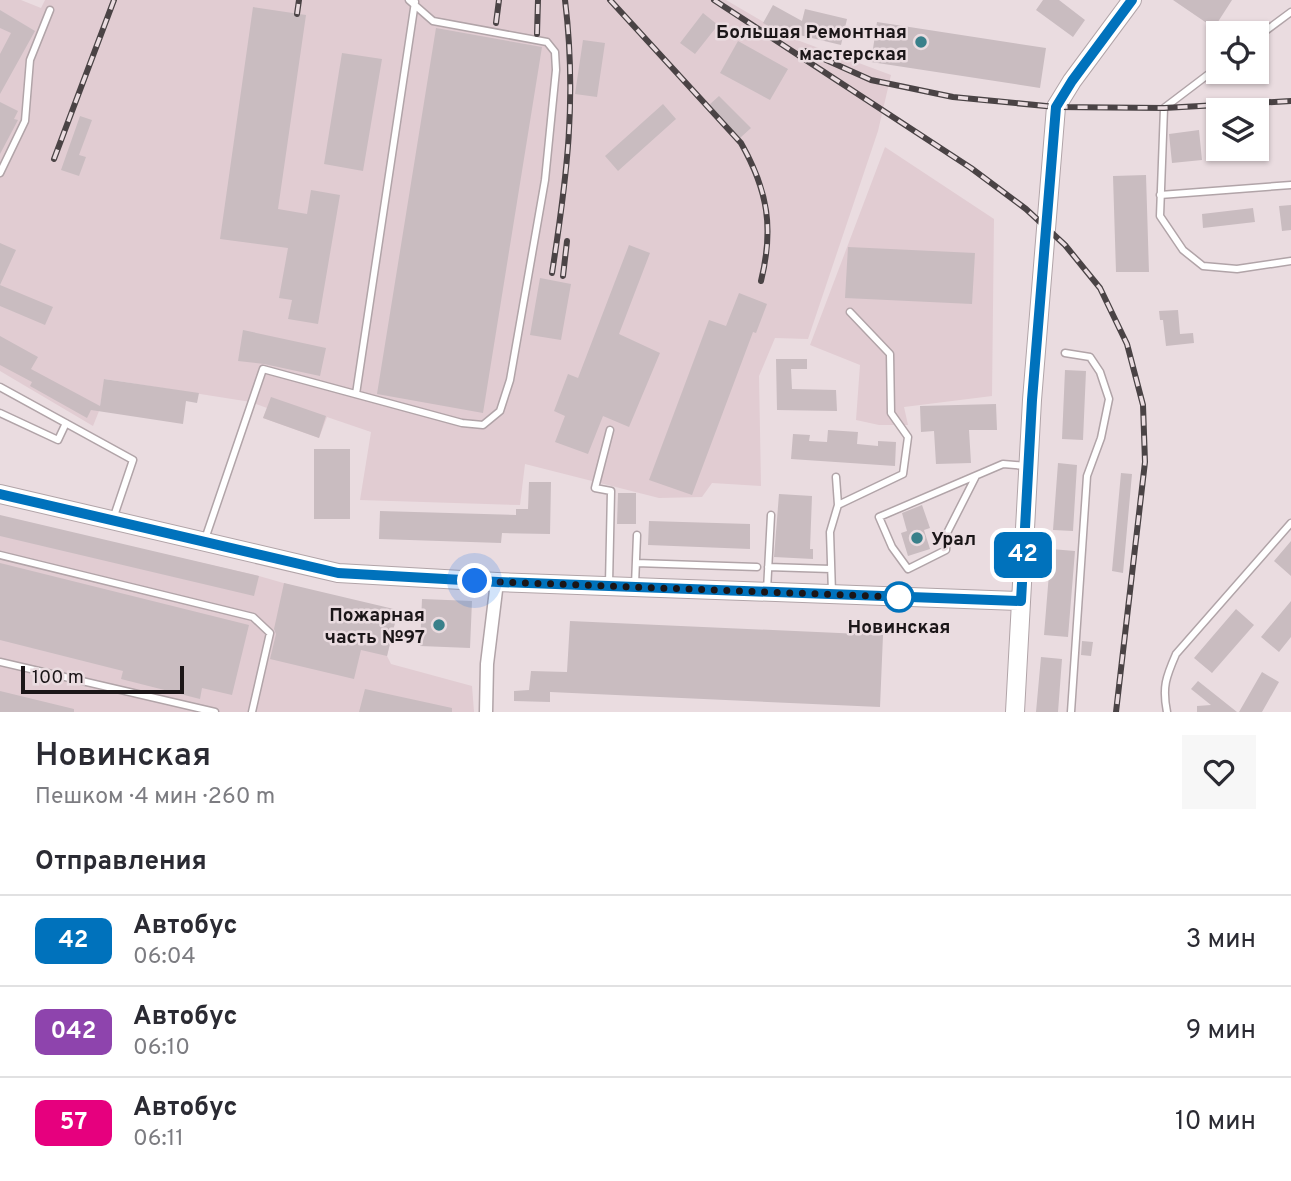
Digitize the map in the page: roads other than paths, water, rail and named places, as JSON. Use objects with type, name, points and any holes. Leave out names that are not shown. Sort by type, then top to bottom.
[{"type":"main road","points":[[1015,712],[1028,467],[1056,107],[1132,0]]},
{"type":"main road","points":[[0,494],[338,573],[498,582],[1021,601]]},
{"type":"street","points":[[486,712],[488,664],[498,582]]},
{"type":"lane","points":[[356,394],[413,1]]},
{"type":"lane","points":[[204,541],[263,369],[462,423],[483,425],[500,411],[510,380],[545,180],[556,71],[555,52],[547,41],[433,21],[413,1]]},
{"type":"lane","points":[[0,173],[24,121],[30,60],[50,10]]},
{"type":"lane","points":[[1269,28],[1291,12]]},
{"type":"lane","points":[[1206,76],[1164,108],[1160,216],[1182,250],[1203,266],[1237,269],[1291,261]]},
{"type":"lane","points":[[1160,195],[1291,185]]},
{"type":"lane","points":[[838,505],[903,474],[908,437],[891,413],[890,354],[850,312]]},
{"type":"lane","points":[[1065,353],[1090,357],[1100,372],[1109,399],[1101,438],[1087,476],[1071,712]]},
{"type":"lane","points":[[0,387],[133,460],[113,521]]},
{"type":"lane","points":[[0,413],[58,440],[66,423]]},
{"type":"lane","points":[[609,586],[611,491],[595,488],[610,430]]},
{"type":"lane","points":[[976,476],[947,533],[946,550],[908,569],[892,547],[879,517],[1003,464],[1028,467]]},
{"type":"lane","points":[[832,594],[830,532],[838,505],[836,477]]},
{"type":"lane","points":[[767,592],[771,515]]},
{"type":"lane","points":[[1167,712],[1164,696],[1166,677],[1176,654],[1291,523]]},
{"type":"lane","points":[[635,587],[637,534]]},
{"type":"lane","points":[[0,555],[253,617],[270,634],[252,712]]},
{"type":"lane","points":[[636,564],[757,567]]},
{"type":"lane","points":[[768,567],[831,569]]},
{"type":"lane","points":[[0,662],[215,712]]},
{"type":"railway","points":[[54,159],[114,0]]},
{"type":"railway","points":[[297,14],[299,0]]},
{"type":"railway","points":[[496,23],[499,0]]},
{"type":"railway","points":[[537,34],[538,0]]},
{"type":"railway","points":[[552,273],[569,137],[570,70],[565,0]]},
{"type":"railway","points":[[610,0],[741,143],[757,177],[766,210],[767,244],[761,281]]},
{"type":"railway","points":[[714,0],[971,168],[1026,209],[1065,245],[1100,288],[1127,344],[1143,405],[1145,462],[1116,712]]},
{"type":"railway","points":[[806,51],[871,80],[953,97],[1056,107],[1164,108],[1291,101]]},
{"type":"railway","points":[[563,276],[567,241]]},
{"type":"place","name":"Большая Ремонтная мастерская","points":[[921,42]]},
{"type":"place","name":"Урал","points":[[917,538]]},
{"type":"place","name":"Новинская","points":[[899,597]]},
{"type":"place","name":"Пожарная часть №97","points":[[439,625]]}]
